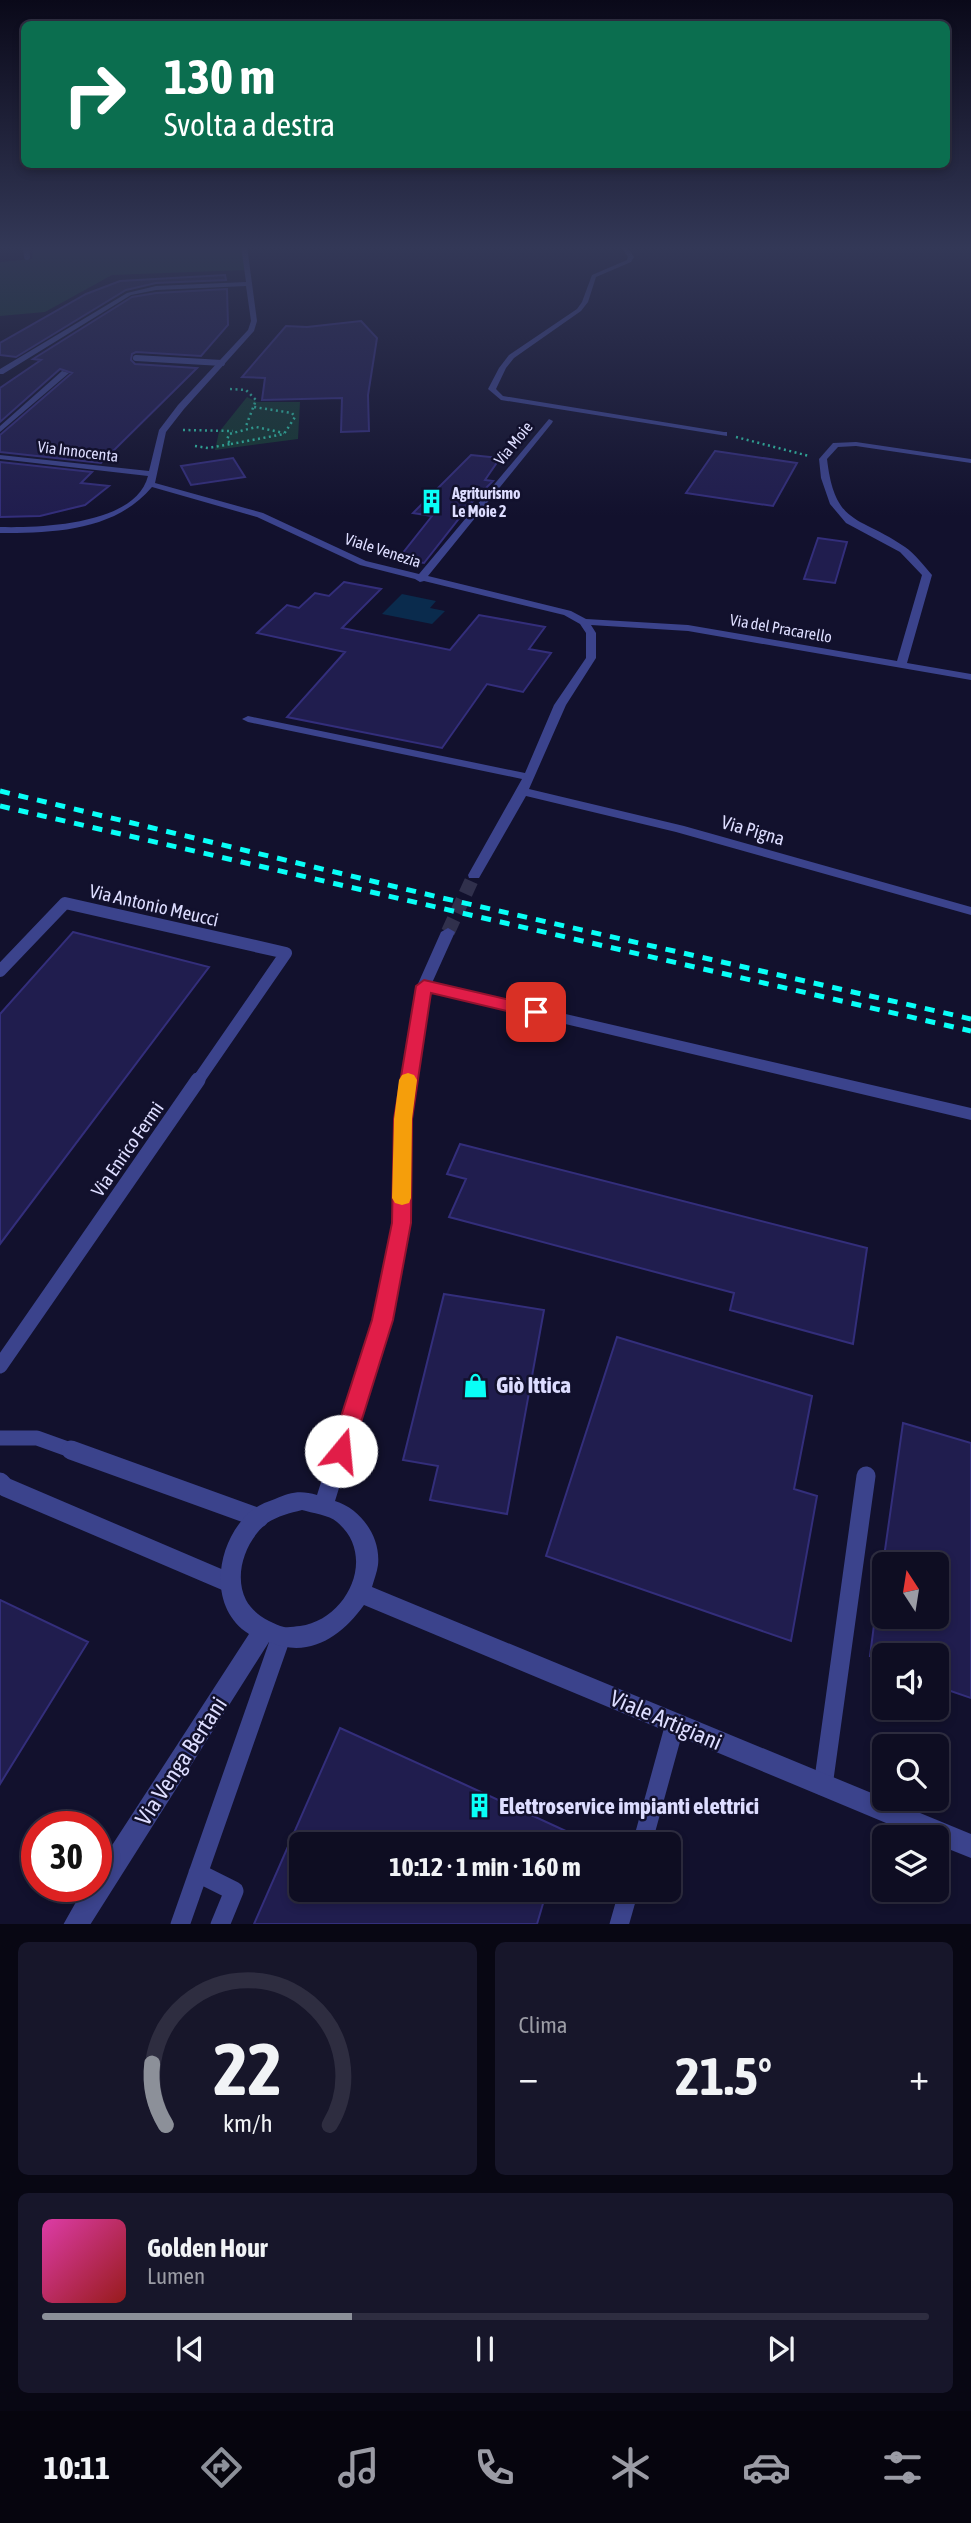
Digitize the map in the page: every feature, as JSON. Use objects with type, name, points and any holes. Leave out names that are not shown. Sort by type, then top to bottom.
[{"type":"street","points":[[0,372],[60,336]]},
{"type":"street","points":[[0,530],[37,531],[87,523],[115,512],[148,488],[164,429],[247,336]]},
{"type":"street","points":[[540,336],[505,364],[492,389],[501,398],[724,434]]},
{"type":"street","points":[[0,430],[65,373]]},
{"type":"street","name":"Via Moie","points":[[420,579],[548,421]]},
{"type":"street","points":[[901,666],[927,575],[903,550],[849,521],[834,504],[825,478],[823,460],[836,445],[856,444],[971,461]]},
{"type":"street","name":"Via Innocenta","points":[[0,457],[153,474]]},
{"type":"street","name":"Viale Venezia","points":[[148,488],[257,514],[285,524],[337,553],[420,579],[567,612],[584,622]]},
{"type":"street","points":[[474,875],[522,791],[560,705],[591,658],[591,634],[584,622]]},
{"type":"street","name":"Via del Pracarello","points":[[584,622],[688,628],[971,677]]},
{"type":"street","points":[[248,719],[529,777]]},
{"type":"street","name":"Via Pigna","points":[[522,791],[680,829],[971,911]]},
{"type":"street","points":[[324,1503],[382,1320],[402,1223],[403,1119],[424,986],[448,932]]},
{"type":"street","points":[[424,986],[971,1114]]},
{"type":"street","points":[[302,1500],[324,1503],[341,1511],[354,1522],[364,1537],[368,1556],[367,1575],[361,1594],[347,1614],[328,1629],[305,1637],[272,1635],[247,1620],[235,1603],[230,1583],[236,1547],[259,1518],[279,1506],[302,1500]]},
{"type":"street","name":"Viale Artigiani","points":[[361,1594],[971,1846]]},
{"type":"street","name":"Via Venga Bertani","points":[[75,1924],[272,1635]]},
{"type":"lane","points":[[136,358],[222,363]]},
{"type":"lane","name":"Via Antonio Meucci","points":[[0,971],[65,903],[286,953]]},
{"type":"lane","name":"Via Enrico Fermi","points":[[0,1366],[286,953]]},
{"type":"lane","points":[[0,1438],[37,1438],[259,1518]]},
{"type":"lane","points":[[823,1786],[866,1476]]},
{"type":"lane","points":[[0,1482],[5,1487],[230,1583]]},
{"type":"lane","points":[[180,1924],[272,1635]]},
{"type":"lane","points":[[645,1832],[676,1724]]},
{"type":"lane","points":[[198,1872],[234,1891],[220,1924]]},
{"type":"lane","points":[[620,1924],[626,1902]]},
{"type":"path","points":[[230,389],[246,390],[256,400],[246,426]]},
{"type":"path","points":[[195,446],[208,448],[284,434],[295,417],[292,413],[254,407]]},
{"type":"path","points":[[231,444],[227,440],[229,434],[246,426],[270,428],[284,434]]},
{"type":"path","points":[[164,429],[223,432],[236,430]]},
{"type":"path","points":[[724,434],[823,460]]},
{"type":"green space","points":[[247,397],[257,402],[300,402],[298,439],[215,450],[219,432]]},
{"type":"water","points":[[402,594],[436,601],[430,608],[445,611],[432,624],[382,614]]},
{"type":"building","points":[[13,336],[51,336],[16,357],[0,355],[0,343]]},
{"type":"building","points":[[70,336],[219,336],[201,356],[136,352],[132,354],[131,360],[135,364],[197,368],[101,463],[0,452],[0,435],[72,373],[60,369],[0,422],[0,388],[41,360],[33,359]]},
{"type":"building","points":[[278,336],[375,336],[377,338],[368,395],[369,431],[341,432],[342,398],[262,400],[265,378],[242,377]]},
{"type":"building","points":[[715,451],[797,463],[773,506],[686,493]]},
{"type":"building","points":[[471,455],[500,458],[485,480],[493,481],[472,502],[424,563],[398,559],[432,516],[413,513]]},
{"type":"building","points":[[233,458],[245,477],[191,485],[181,466]]},
{"type":"building","points":[[0,462],[92,472],[81,483],[109,486],[85,505],[40,516],[0,517]]},
{"type":"building","points":[[818,538],[847,542],[835,583],[804,579]]},
{"type":"building","points":[[344,582],[381,589],[342,628],[450,650],[479,615],[545,627],[529,649],[551,653],[523,692],[487,684],[442,748],[287,717],[345,652],[257,633],[287,605],[299,608],[315,593],[329,596]]},
{"type":"building","points":[[73,932],[209,967],[0,1244],[0,1014]]},
{"type":"building","points":[[460,1144],[867,1248],[853,1344],[730,1310],[734,1293],[449,1217],[466,1179],[447,1174]]},
{"type":"building","name":"Giò Ittica","points":[[444,1294],[544,1310],[507,1514],[430,1500],[438,1466],[403,1460]]},
{"type":"building","points":[[617,1337],[812,1396],[794,1489],[817,1496],[791,1641],[546,1556]]},
{"type":"building","points":[[903,1423],[971,1443],[971,1698],[949,1690],[949,1643],[872,1643],[870,1656],[873,1629],[949,1629],[949,1552],[885,1552]]},
{"type":"building","points":[[0,1600],[88,1642],[0,1784]]},
{"type":"building","points":[[340,1728],[568,1832],[294,1832]]},
{"type":"building","points":[[289,1844],[289,1902],[543,1902],[537,1924],[254,1924]]},
{"type":"tunnel","points":[[448,932],[474,875]]},
{"type":"railway","points":[[0,791],[438,897],[971,1019]]},
{"type":"railway","points":[[0,806],[971,1031]]},
{"type":"slow traffic","points":[[402,1198],[403,1119],[408,1080]]},
{"type":"place","name":"Agriturismo Le Moie 2","points":[[432,502]]},
{"type":"place","name":"Giò Ittica","points":[[476,1385]]},
{"type":"place","name":"Elettroservice impianti elettrici","points":[[479,1806]]},
{"type":"route","points":[[341,1451],[382,1320],[402,1223],[403,1119],[424,986],[536,1012]]}]
